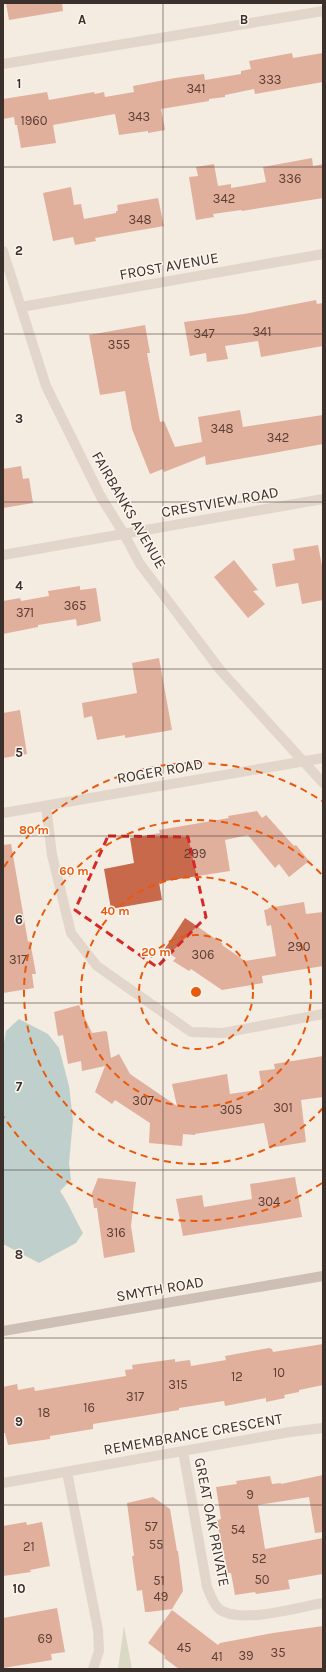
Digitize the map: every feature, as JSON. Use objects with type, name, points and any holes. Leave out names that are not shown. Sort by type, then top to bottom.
[{"type":"main road","name":"SMYTH ROAD","points":[[3,1331],[323,1276]]},
{"type":"street","points":[[3,64],[323,12]]},
{"type":"street","name":"FAIRBANKS AVENUE","points":[[3,251],[46,386],[101,497],[124,534],[140,564],[221,671],[323,783]]},
{"type":"street","name":"FROST AVENUE","points":[[21,307],[323,254]]},
{"type":"street","name":"CRESTVIEW ROAD","points":[[3,555],[323,499]]},
{"type":"street","name":"ROGER ROAD","points":[[3,813],[323,758]]},
{"type":"street","points":[[46,806],[52,855],[71,933],[97,966],[191,1032],[223,1033],[323,1014]]},
{"type":"street","name":"REMEMBRANCE CRESCENT","points":[[3,1483],[290,1432],[323,1428]]},
{"type":"street","name":"GREAT OAK PRIVATE","points":[[183,1451],[207,1587],[212,1601],[220,1609],[231,1615],[247,1616],[323,1603]]},
{"type":"street","points":[[68,1472],[98,1630],[99,1651],[93,1669]]},
{"type":"highlighted area","points":[[108,836],[188,837],[206,917],[157,967],[75,910]]},
{"type":"green space","points":[[124,1626],[132,1669],[118,1669]]},
{"type":"water","points":[[19,1019],[48,1034],[59,1048],[69,1086],[73,1120],[69,1163],[71,1180],[60,1191],[83,1233],[76,1243],[39,1263],[3,1244],[3,1048],[6,1031]]},
{"type":"building","points":[[6,3],[62,3],[63,11],[9,20]]},
{"type":"building","points":[[292,53],[293,58],[323,53],[323,82],[255,94],[254,89],[225,95],[225,97],[209,99],[209,101],[161,109],[165,130],[119,135],[115,114],[53,125],[56,143],[21,148],[14,117],[3,119],[3,99],[47,92],[49,100],[94,92],[95,94],[104,92],[105,97],[134,92],[133,86],[175,78],[204,74],[205,80],[241,74],[241,71],[251,69],[249,61]]},
{"type":"building","points":[[312,158],[313,166],[323,164],[323,198],[242,211],[213,214],[214,217],[196,220],[189,177],[198,176],[196,167],[214,164],[218,186],[231,184],[231,188],[266,182],[263,167]]},
{"type":"building","points":[[71,187],[74,205],[81,204],[84,219],[116,213],[116,211],[118,211],[117,205],[158,198],[164,226],[95,238],[96,241],[75,245],[73,237],[53,241],[43,193]]},
{"type":"building","points":[[316,300],[317,304],[323,303],[323,346],[261,357],[258,341],[225,346],[228,359],[207,362],[206,353],[190,356],[184,322],[244,314]]},
{"type":"building","points":[[145,325],[150,353],[147,353],[160,422],[164,421],[175,447],[202,442],[198,417],[240,410],[243,427],[323,415],[323,444],[206,465],[205,456],[164,472],[163,469],[150,474],[132,429],[125,391],[100,395],[89,335]]},
{"type":"building","points":[[21,466],[23,479],[29,478],[33,503],[3,508],[3,469]]},
{"type":"building","points":[[318,545],[323,571],[323,600],[302,604],[298,583],[276,587],[272,564],[295,560],[293,549]]},
{"type":"building","points":[[234,560],[258,590],[253,591],[265,604],[248,618],[214,577]]},
{"type":"building","points":[[80,586],[80,590],[96,588],[101,621],[77,626],[76,619],[38,625],[38,627],[3,634],[3,601],[20,598],[21,601],[49,596],[48,591]]},
{"type":"building","points":[[159,658],[172,730],[125,738],[125,735],[97,740],[92,716],[84,718],[82,703],[137,693],[132,663]]},
{"type":"building","points":[[20,710],[27,754],[3,758],[3,713]]},
{"type":"building","points":[[257,811],[262,818],[266,815],[294,846],[296,845],[309,861],[289,877],[279,864],[275,868],[248,835],[225,840],[230,871],[159,882],[162,900],[111,909],[104,869],[134,863],[130,838],[160,833],[159,830],[229,818],[228,816]]},
{"type":"building","points":[[11,844],[28,942],[30,941],[36,974],[32,974],[34,988],[3,993],[3,845]]},
{"type":"building","points":[[304,902],[306,914],[323,912],[323,966],[262,976],[263,983],[222,990],[191,969],[189,971],[173,961],[176,958],[164,950],[185,918],[245,961],[276,956],[271,925],[267,926],[264,910]]},
{"type":"building","points":[[79,1005],[92,1033],[107,1032],[111,1058],[119,1054],[130,1074],[177,1106],[172,1084],[227,1074],[230,1094],[262,1089],[259,1071],[275,1069],[274,1064],[323,1056],[323,1097],[301,1100],[306,1142],[269,1148],[264,1123],[195,1135],[183,1134],[182,1146],[149,1143],[150,1123],[115,1100],[112,1104],[95,1092],[105,1066],[82,1071],[81,1061],[68,1064],[63,1035],[58,1036],[54,1012]]},
{"type":"building","points":[[295,1177],[302,1217],[183,1236],[176,1199],[202,1195],[204,1207],[252,1199],[250,1184]]},
{"type":"building","points":[[98,1178],[136,1182],[131,1226],[135,1252],[104,1258],[97,1208],[94,1208],[92,1193]]},
{"type":"building","points":[[323,1344],[323,1385],[284,1395],[285,1398],[266,1402],[266,1398],[225,1406],[224,1401],[179,1408],[179,1410],[93,1424],[93,1429],[50,1436],[50,1439],[8,1445],[5,1433],[3,1433],[3,1387],[17,1384],[18,1390],[34,1387],[35,1391],[126,1376],[125,1370],[133,1369],[132,1365],[175,1359],[175,1362],[190,1360],[191,1366],[226,1360],[225,1356],[269,1348],[272,1349],[273,1352]]},
{"type":"building","points":[[323,1475],[323,1532],[315,1533],[309,1497],[258,1505],[265,1549],[323,1538],[323,1574],[288,1580],[290,1589],[256,1594],[255,1592],[235,1595],[231,1573],[227,1573],[221,1544],[217,1520],[221,1519],[216,1487],[237,1484],[236,1481],[270,1476],[272,1484],[281,1484]]},
{"type":"building","points":[[153,1497],[170,1509],[178,1551],[183,1591],[172,1609],[145,1612],[142,1590],[137,1591],[127,1503]]},
{"type":"building","points":[[26,1522],[27,1525],[42,1522],[50,1566],[30,1570],[31,1572],[3,1576],[3,1526]]},
{"type":"building","points":[[57,1608],[65,1652],[51,1654],[52,1660],[3,1668],[3,1618]]},
{"type":"building","points":[[172,1610],[218,1645],[220,1643],[273,1633],[323,1626],[323,1669],[179,1669],[164,1658],[165,1656],[148,1643]]}]
